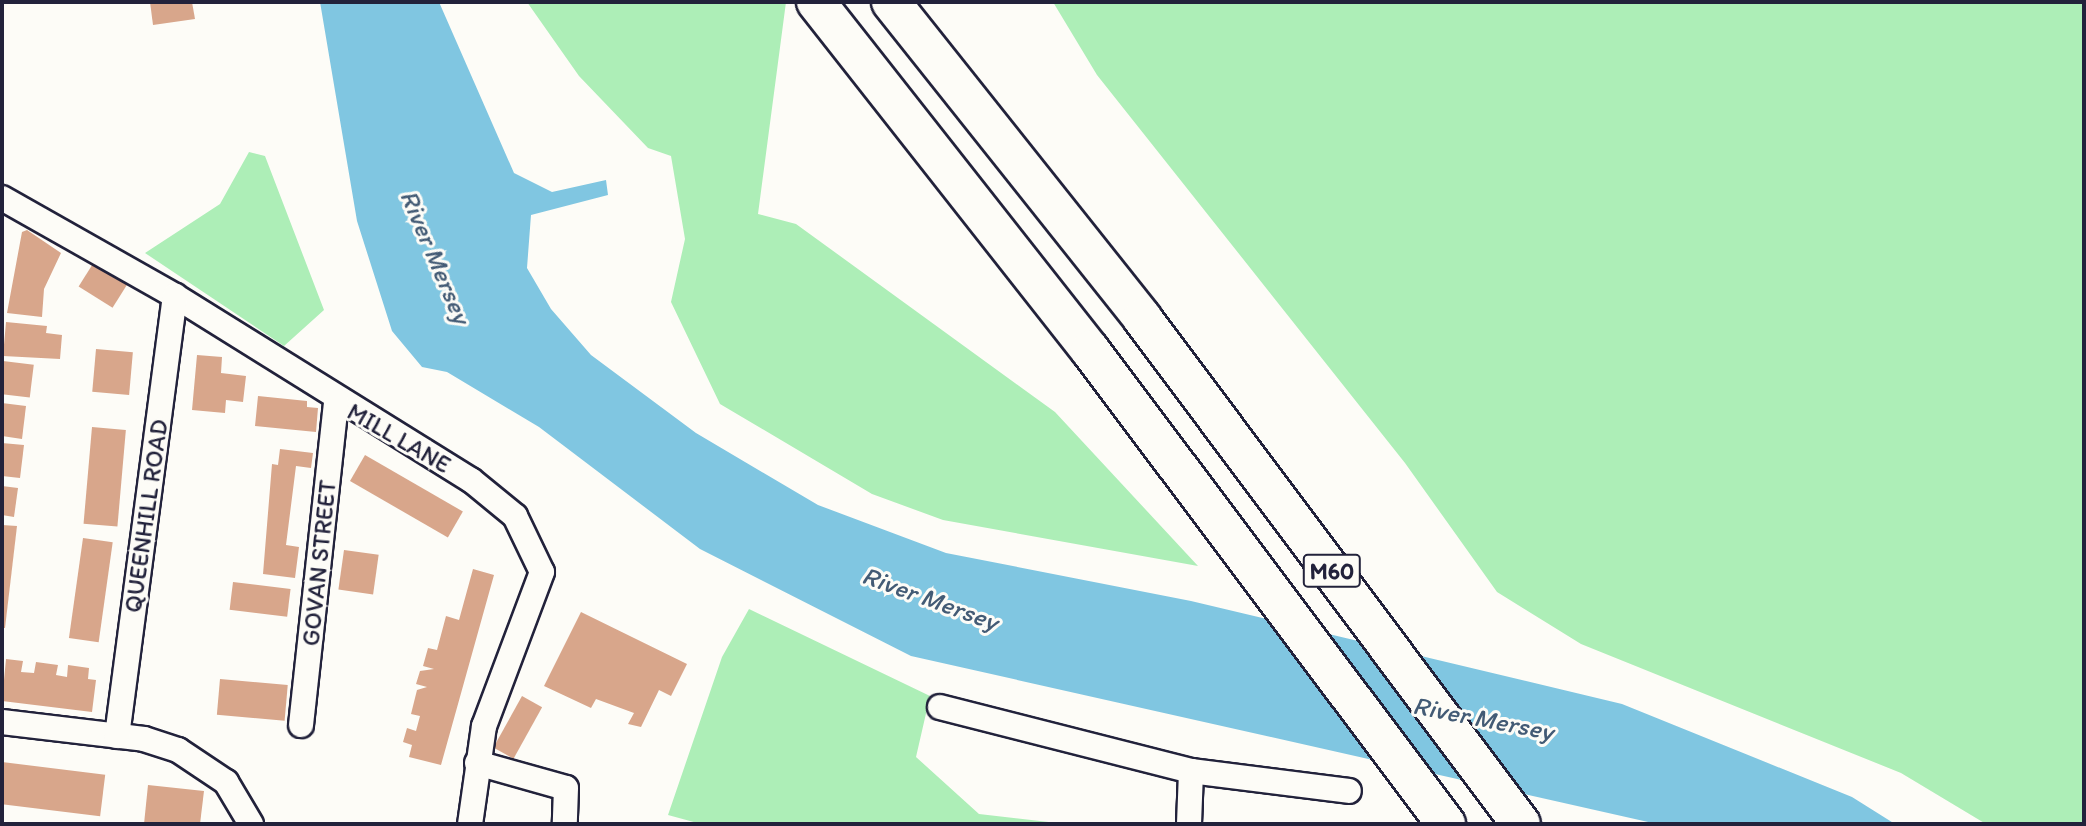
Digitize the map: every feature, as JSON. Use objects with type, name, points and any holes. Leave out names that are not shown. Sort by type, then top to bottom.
[{"type":"highway","name":"M60","points":[[816,2],[1090,350],[1446,824]]},
{"type":"highway","name":"M60","points":[[891,2],[1142,318],[1521,824]]},
{"type":"street","name":"MILL LANE","points":[[2,198],[175,296],[336,401],[486,491],[515,516],[536,548],[542,572],[484,726],[470,823]]},
{"type":"street","name":"QUEENHILL ROAD","points":[[117,736],[175,296]]},
{"type":"street","name":"GOVAN STREET","points":[[301,724],[336,401]]},
{"type":"street","points":[[940,707],[1191,771],[1349,791]]},
{"type":"street","points":[[2,722],[117,736],[178,750],[226,782],[251,824]]},
{"type":"street","points":[[477,763],[566,789],[565,824]]},
{"type":"street","points":[[1189,824],[1191,771]]},
{"type":"green space","points":[[527,2],[786,2],[758,214],[796,224],[1055,412],[1198,566],[943,520],[872,494],[720,404],[671,302],[685,239],[671,156],[648,148],[579,76]]},
{"type":"green space","points":[[1053,2],[2084,2],[2084,824],[1986,824],[1901,773],[1581,644],[1497,592],[1405,463],[1097,75]]},
{"type":"green space","points":[[249,152],[265,156],[324,310],[284,346],[145,253],[220,204]]},
{"type":"green space","points":[[749,609],[930,696],[916,757],[979,814],[1066,824],[701,824],[668,815],[722,657]]},
{"type":"water","name":"River Mersey","points":[[320,2],[439,2],[514,173],[552,192],[606,180],[608,195],[531,215],[527,268],[551,309],[591,355],[696,433],[818,505],[946,553],[1191,601],[1622,704],[1852,797],[1895,824],[1657,824],[911,656],[700,549],[539,427],[447,372],[422,367],[392,331],[357,221]]},
{"type":"building","points":[[150,2],[192,2],[195,19],[153,25]]},
{"type":"building","points":[[27,230],[61,253],[44,289],[42,317],[7,313],[22,232]]},
{"type":"building","points":[[94,262],[128,283],[113,308],[79,287]]},
{"type":"building","points":[[6,322],[47,326],[46,333],[62,335],[60,359],[3,356]]},
{"type":"building","points":[[96,349],[133,352],[129,395],[92,392]]},
{"type":"building","points":[[197,355],[222,357],[221,373],[246,376],[243,402],[226,400],[225,413],[192,410]]},
{"type":"building","points":[[3,361],[34,365],[30,398],[2,394]]},
{"type":"building","points":[[258,396],[307,401],[307,407],[318,408],[316,432],[255,426]]},
{"type":"building","points":[[2,403],[26,406],[22,439],[2,436]]},
{"type":"building","points":[[92,427],[126,430],[117,527],[84,524]]},
{"type":"building","points":[[2,443],[24,445],[20,478],[2,476]]},
{"type":"building","points":[[280,449],[313,453],[311,468],[296,466],[286,545],[299,547],[295,578],[263,574],[272,464],[278,465]]},
{"type":"building","points":[[365,455],[463,512],[448,537],[350,481]]},
{"type":"building","points":[[2,486],[18,488],[14,517],[2,515]]},
{"type":"building","points":[[2,525],[17,526],[5,628],[2,628]]},
{"type":"building","points":[[83,538],[113,542],[99,642],[69,638]]},
{"type":"building","points":[[344,550],[379,555],[373,594],[338,590]]},
{"type":"building","points":[[473,569],[494,575],[441,765],[409,757],[412,745],[403,742],[407,728],[416,731],[420,716],[411,714],[417,690],[427,687],[416,684],[420,671],[434,669],[423,666],[428,648],[437,650],[446,616],[459,620]]},
{"type":"building","points":[[233,582],[291,589],[287,617],[230,610]]},
{"type":"building","points":[[581,612],[687,664],[671,696],[659,690],[641,727],[628,724],[634,713],[596,699],[591,708],[544,686]]},
{"type":"building","points":[[6,659],[23,661],[21,672],[34,673],[36,662],[58,665],[56,675],[67,677],[68,665],[89,668],[88,679],[96,680],[92,712],[2,701]]},
{"type":"building","points":[[220,679],[288,685],[285,721],[217,715]]},
{"type":"building","points":[[522,696],[542,707],[514,759],[493,748]]},
{"type":"building","points":[[2,762],[105,775],[100,816],[2,804]]},
{"type":"building","points":[[148,785],[204,791],[200,824],[144,824]]}]
